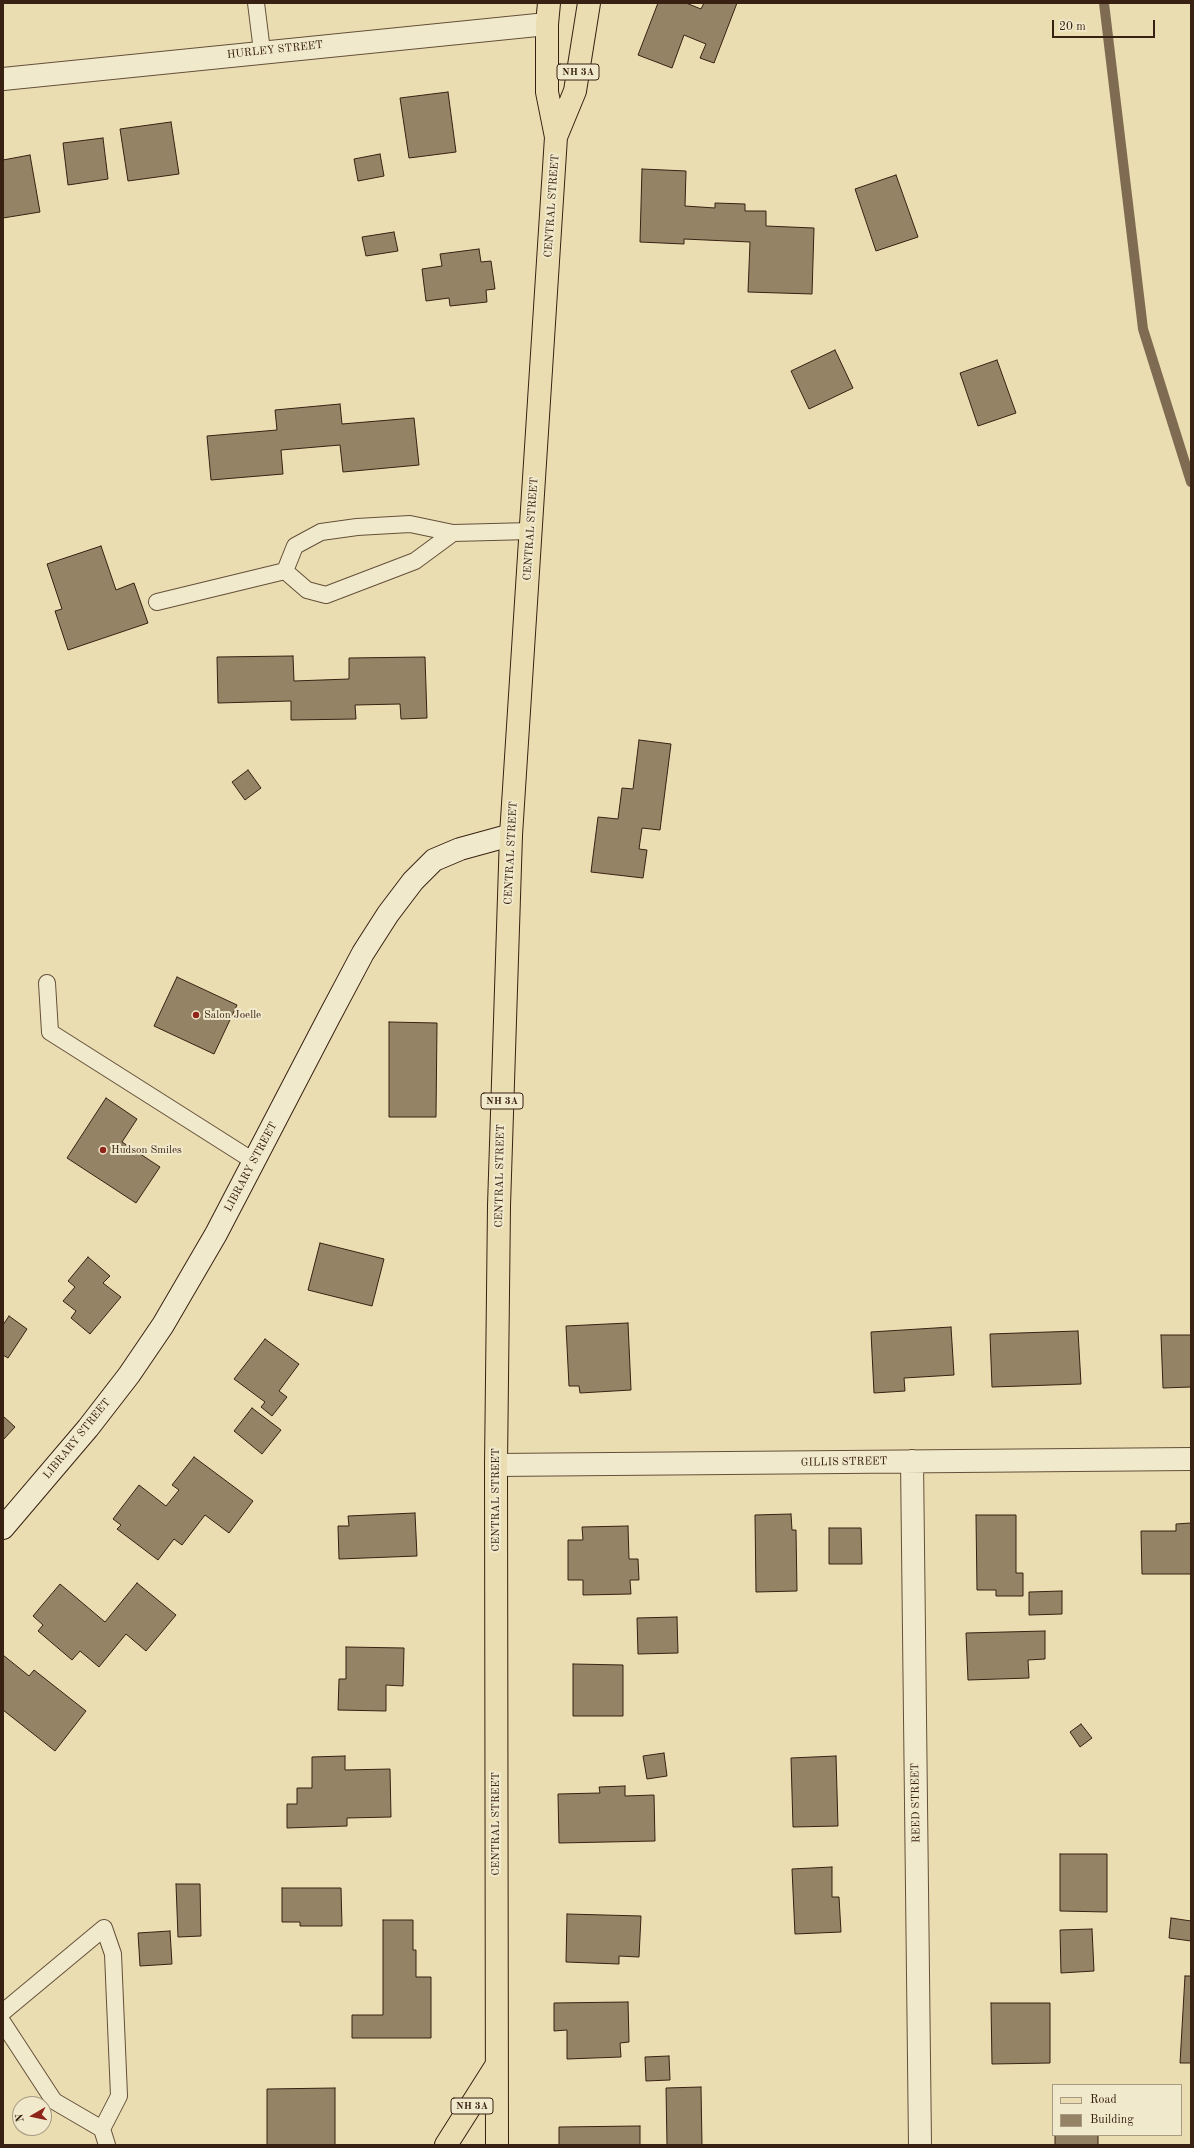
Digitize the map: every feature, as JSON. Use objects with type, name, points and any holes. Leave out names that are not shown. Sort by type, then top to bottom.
[{"type":"main road","name":"CENTRAL STREET","points":[[556,137],[575,91],[589,3]]},
{"type":"main road","name":"CENTRAL STREET","points":[[497,2145],[496,1466],[499,1206],[511,835],[556,137],[547,92],[548,13]]},
{"type":"main road","name":"NH 3A","points":[[446,2145],[496,2066]]},
{"type":"street","name":"HURLEY STREET","points":[[3,78],[262,51],[548,13]]},
{"type":"street","name":"LIBRARY STREET","points":[[3,1528],[88,1428],[129,1375],[163,1325],[216,1234],[255,1162],[363,953],[388,914],[413,881],[434,860],[460,849],[511,835]]},
{"type":"street","name":"GILLIS STREET","points":[[496,1466],[1191,1459]]},
{"type":"street","name":"REED STREET","points":[[912,1462],[920,2145]]},
{"type":"lane","points":[[256,3],[262,51]]},
{"type":"lane","points":[[286,571],[296,546],[321,532],[357,527],[410,524],[453,533],[531,530]]},
{"type":"lane","points":[[286,571],[307,590],[326,595],[416,561],[453,533]]},
{"type":"lane","points":[[157,602],[286,571]]},
{"type":"lane","points":[[47,984],[50,1032],[255,1162]]},
{"type":"lane","points":[[3,2012],[104,1928],[113,1954],[119,2096],[102,2129]]},
{"type":"lane","points":[[3,2023],[54,2101],[102,2129],[107,2145]]},
{"type":"building","points":[[658,3],[686,3],[701,9],[704,3],[737,3],[714,63],[700,58],[706,44],[684,35],[672,68],[638,55]]},
{"type":"building","points":[[448,92],[456,152],[409,158],[400,98]]},
{"type":"building","points":[[171,122],[179,174],[128,181],[120,129]]},
{"type":"building","points":[[103,138],[108,179],[68,185],[63,143]]},
{"type":"building","points":[[380,154],[384,176],[358,181],[354,159]]},
{"type":"building","points":[[30,155],[40,212],[3,218],[3,160]]},
{"type":"building","points":[[642,169],[686,171],[685,206],[715,208],[715,203],[745,204],[745,211],[766,211],[766,226],[814,228],[812,294],[748,292],[750,242],[684,239],[684,244],[640,242]]},
{"type":"building","points":[[896,175],[918,237],[876,251],[855,189]]},
{"type":"building","points":[[394,232],[398,251],[366,256],[362,237]]},
{"type":"building","points":[[479,249],[481,262],[491,261],[495,289],[486,290],[487,302],[450,306],[449,298],[426,301],[422,269],[442,266],[440,254]]},
{"type":"building","points":[[835,350],[853,388],[809,409],[791,371]]},
{"type":"building","points":[[997,360],[1016,413],[978,426],[960,373]]},
{"type":"building","points":[[340,404],[342,424],[414,418],[419,465],[343,472],[340,445],[281,450],[283,474],[211,480],[207,436],[277,430],[275,410]]},
{"type":"building","points":[[101,546],[116,590],[134,583],[148,623],[68,650],[55,611],[62,609],[47,564]]},
{"type":"building","points":[[293,656],[294,681],[349,679],[349,658],[425,657],[427,718],[401,719],[400,704],[355,705],[356,719],[291,720],[291,701],[218,703],[217,657]]},
{"type":"building","points":[[639,740],[671,744],[660,830],[642,828],[639,849],[647,850],[643,878],[591,872],[598,817],[618,819],[622,788],[633,789]]},
{"type":"building","points":[[248,770],[261,788],[245,800],[232,782]]},
{"type":"building","name":"Salon Joelle","points":[[177,977],[237,1005],[214,1054],[154,1026]]},
{"type":"building","points":[[389,1022],[437,1023],[436,1117],[389,1117]]},
{"type":"building","name":"Hudson Smiles","points":[[106,1098],[137,1119],[122,1142],[160,1167],[136,1203],[67,1158]]},
{"type":"building","points":[[320,1243],[384,1259],[372,1306],[308,1290]]},
{"type":"building","points":[[88,1257],[110,1276],[103,1283],[121,1297],[90,1334],[71,1318],[76,1311],[63,1301],[75,1287],[68,1281]]},
{"type":"building","points":[[9,1316],[27,1329],[8,1358],[3,1355],[3,1325]]},
{"type":"building","points":[[628,1323],[631,1390],[580,1393],[579,1386],[569,1386],[566,1326]]},
{"type":"building","points":[[951,1327],[954,1375],[904,1378],[905,1391],[874,1393],[871,1332]]},
{"type":"building","points":[[1078,1331],[1081,1384],[992,1387],[990,1334]]},
{"type":"building","points":[[1161,1335],[1191,1335],[1191,1387],[1163,1388]]},
{"type":"building","points":[[265,1339],[299,1364],[279,1391],[287,1397],[272,1416],[261,1407],[265,1402],[234,1379]]},
{"type":"building","points":[[252,1408],[281,1430],[262,1454],[234,1431]]},
{"type":"building","points":[[3,1416],[15,1427],[3,1440]]},
{"type":"building","points":[[194,1457],[253,1501],[229,1533],[205,1515],[182,1545],[174,1539],[158,1560],[117,1529],[121,1525],[113,1519],[139,1485],[166,1506],[179,1490],[172,1485]]},
{"type":"building","points":[[415,1513],[417,1556],[339,1559],[338,1526],[349,1526],[348,1516]]},
{"type":"building","points":[[791,1514],[792,1530],[796,1530],[797,1591],[756,1592],[755,1515]]},
{"type":"building","points":[[976,1515],[1016,1515],[1016,1573],[1023,1573],[1023,1596],[996,1596],[996,1590],[977,1590]]},
{"type":"building","points":[[1191,1523],[1191,1574],[1142,1574],[1141,1531],[1176,1531],[1176,1524]]},
{"type":"building","points":[[628,1526],[629,1559],[638,1559],[639,1580],[630,1580],[631,1594],[583,1595],[583,1580],[568,1580],[568,1540],[583,1540],[582,1527]]},
{"type":"building","points":[[829,1528],[861,1528],[862,1564],[829,1564]]},
{"type":"building","points":[[137,1583],[176,1615],[146,1651],[126,1634],[99,1667],[80,1651],[72,1660],[38,1631],[43,1625],[33,1616],[60,1584],[105,1622]]},
{"type":"building","points":[[1062,1591],[1062,1614],[1029,1615],[1029,1592]]},
{"type":"building","points":[[677,1617],[678,1653],[638,1654],[637,1618]]},
{"type":"building","points":[[1045,1631],[1045,1659],[1028,1660],[1029,1678],[968,1680],[966,1633]]},
{"type":"building","points":[[346,1647],[404,1648],[403,1686],[386,1685],[386,1711],[338,1710],[339,1679],[346,1679]]},
{"type":"building","points":[[3,1655],[29,1676],[34,1670],[86,1711],[55,1751],[3,1710]]},
{"type":"building","points":[[573,1664],[623,1665],[623,1716],[573,1716]]},
{"type":"building","points":[[1081,1724],[1092,1738],[1080,1747],[1070,1732]]},
{"type":"building","points":[[664,1753],[667,1776],[647,1779],[643,1756]]},
{"type":"building","points":[[345,1756],[345,1770],[390,1769],[391,1817],[347,1818],[347,1826],[287,1828],[287,1804],[297,1804],[297,1788],[312,1788],[312,1757]]},
{"type":"building","points":[[836,1756],[838,1826],[793,1827],[791,1758]]},
{"type":"building","points":[[625,1786],[625,1796],[654,1795],[655,1841],[559,1843],[558,1794],[600,1793],[599,1787]]},
{"type":"building","points":[[1060,1854],[1107,1854],[1107,1912],[1060,1911]]},
{"type":"building","points":[[832,1867],[832,1897],[839,1897],[841,1932],[795,1934],[792,1869]]},
{"type":"building","points":[[176,1884],[200,1884],[201,1936],[178,1937]]},
{"type":"building","points":[[282,1888],[341,1888],[342,1926],[300,1926],[300,1922],[282,1922]]},
{"type":"building","points":[[567,1914],[641,1916],[639,1957],[619,1956],[619,1964],[566,1962]]},
{"type":"building","points":[[1171,1918],[1191,1921],[1191,1941],[1169,1938]]},
{"type":"building","points":[[383,1920],[413,1920],[413,1950],[416,1950],[416,1977],[431,1977],[431,2038],[352,2038],[352,2015],[383,2015]]},
{"type":"building","points":[[1092,1929],[1094,1971],[1061,1973],[1060,1930]]},
{"type":"building","points":[[170,1931],[172,1964],[140,1966],[138,1933]]},
{"type":"building","points":[[1185,1976],[1191,1976],[1191,2063],[1180,2063]]},
{"type":"building","points":[[628,2002],[629,2042],[620,2043],[621,2057],[567,2059],[567,2030],[554,2031],[554,2003]]},
{"type":"building","points":[[991,2003],[1050,2003],[1050,2063],[992,2064]]},
{"type":"building","points":[[669,2056],[670,2080],[646,2081],[645,2057]]},
{"type":"building","points":[[701,2087],[702,2145],[667,2145],[666,2088]]},
{"type":"building","points":[[335,2088],[335,2145],[267,2145],[267,2089]]},
{"type":"building","points":[[640,2126],[640,2145],[559,2145],[559,2127]]},
{"type":"building","points":[[1055,2136],[1098,2136],[1098,2145],[1055,2145]]},
{"type":"waterway","points":[[1104,3],[1143,329],[1191,482]]},
{"type":"place","name":"Salon Joelle","points":[[196,1015]]},
{"type":"place","name":"Hudson Smiles","points":[[103,1150]]}]
